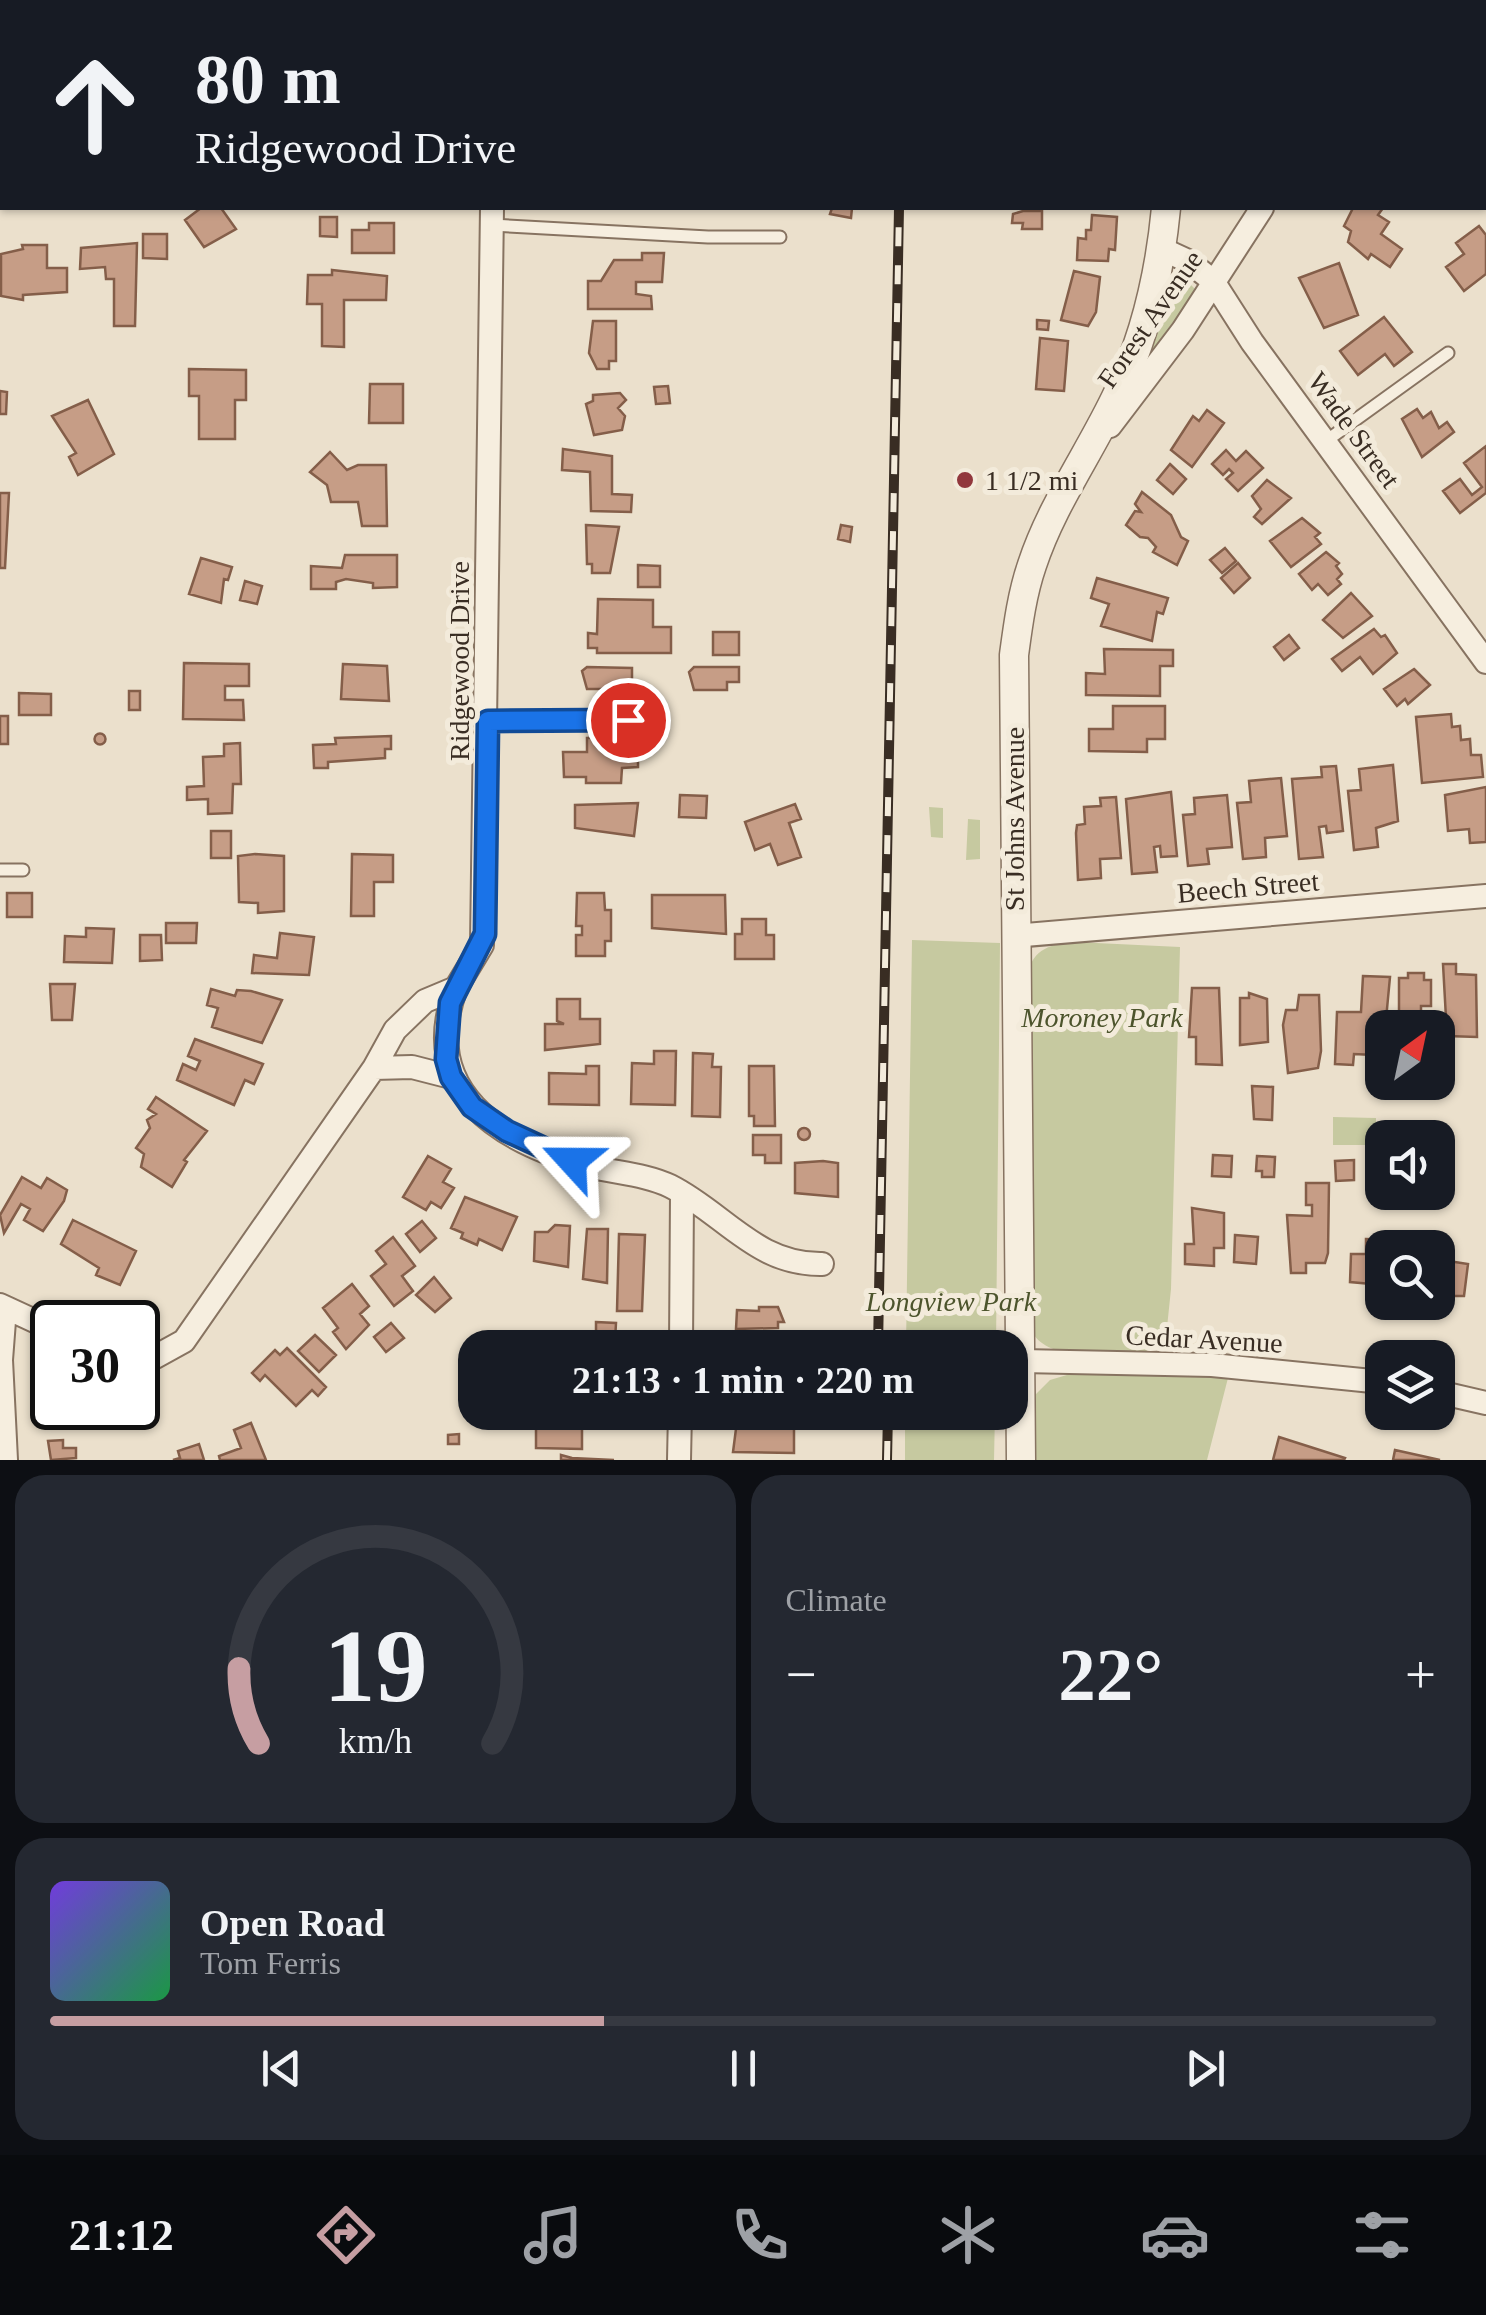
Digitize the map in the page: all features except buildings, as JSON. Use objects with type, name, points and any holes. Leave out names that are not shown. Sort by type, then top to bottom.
[{"type":"street","name":"St Johns Avenue","points":[[1021,1330],[1014,936],[1014,674],[1021,605],[1053,514],[1120,390],[1147,316],[1162,249],[1166,210]]},
{"type":"street","name":"Forest Avenue","points":[[1082,462],[1156,369],[1261,210]]},
{"type":"street","name":"Ridgewood Drive","points":[[451,1077],[445,1038],[456,988],[485,934],[492,216]]},
{"type":"street","name":"Wade Street","points":[[1162,249],[1188,261],[1213,281],[1252,342],[1486,662]]},
{"type":"street","name":"Beech Street","points":[[1014,936],[1486,896]]},
{"type":"street","points":[[160,1353],[172,1350],[197,1325],[409,1014],[425,1001],[456,988]]},
{"type":"street","points":[[374,1068],[422,1068],[451,1077],[472,1107],[543,1150],[592,1167],[658,1182],[682,1194],[768,1254],[801,1264],[822,1264]]},
{"type":"street","points":[[681,1330],[682,1194]]},
{"type":"street","points":[[6,1460],[0,1360],[3,1306],[30,1319]]},
{"type":"street","name":"Cedar Avenue","points":[[1028,1361],[1212,1366],[1365,1380]]},
{"type":"street","points":[[1455,1396],[1486,1403]]},
{"type":"street","points":[[679,1460],[680,1430]]},
{"type":"street","name":"St Johns Avenue","points":[[1021,1430],[1021,1460]]},
{"type":"lane","points":[[492,216],[708,238],[780,237]]},
{"type":"lane","points":[[1326,441],[1448,353]]},
{"type":"lane","points":[[488,721],[628,720]]},
{"type":"lane","points":[[0,870],[23,870]]},
{"type":"green space","points":[[1173,276],[1182,276],[1198,292],[1145,363]]},
{"type":"green space","points":[[929,807],[943,808],[943,838],[931,837]]},
{"type":"green space","points":[[968,819],[980,820],[980,859],[966,860]]},
{"type":"green space","name":"Longview Park","points":[[912,940],[1000,943],[996,1330],[906,1330]]},
{"type":"green space","name":"Moroney Park","points":[[1075,942],[1180,947],[1171,1289],[1166,1337],[1139,1353],[1067,1353],[1042,1343],[1034,1335],[1028,975],[1034,959],[1044,949]]},
{"type":"green space","points":[[1333,1117],[1376,1118],[1365,1120],[1365,1145],[1333,1145]]},
{"type":"green space","points":[[1077,1372],[1228,1378],[1207,1460],[1035,1460],[1035,1395],[1050,1380]]},
{"type":"green space","points":[[905,1430],[995,1430],[994,1460],[905,1460]]},
{"type":"railway","points":[[878,1330],[899,210]]},
{"type":"railway","points":[[887,1460],[888,1430]]},
{"type":"place","name":"1 1/2 mi","points":[[965,480]]},
{"type":"route","points":[[572,1161],[507,1131],[472,1107],[451,1077],[445,1038],[450,1003],[485,934],[488,721],[628,720]]}]
